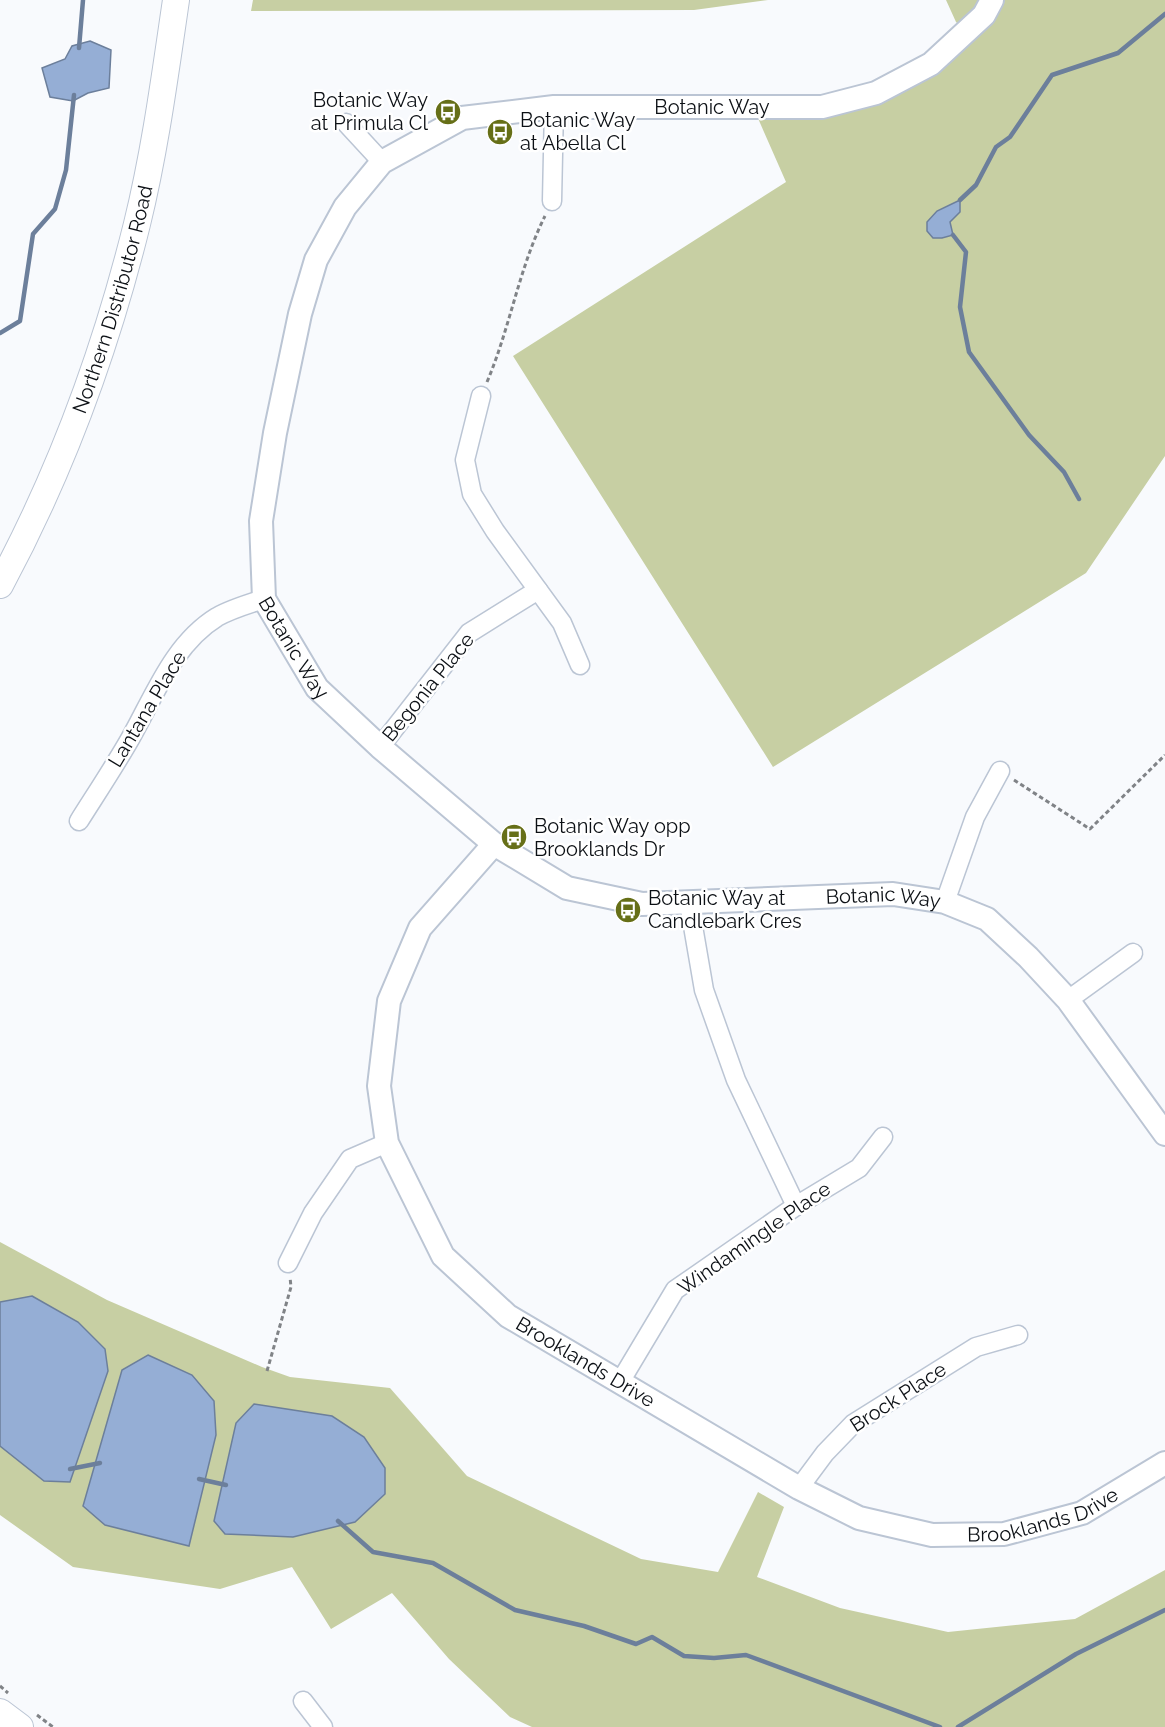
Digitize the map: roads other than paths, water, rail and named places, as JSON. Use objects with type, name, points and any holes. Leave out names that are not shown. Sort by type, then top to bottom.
[{"type":"main road","name":"Northern Distributor Road","points":[[0,585],[23,542],[70,435],[111,319],[137,224],[149,168],[176,0]]},
{"type":"main road","points":[[0,1712],[21,1727]]},
{"type":"street","name":"Botanic Way","points":[[992,0],[984,15],[931,64],[876,93],[822,107],[554,107],[462,118],[382,162],[345,207],[316,260],[300,314],[275,433],[261,521],[264,599],[317,688],[380,747],[494,844],[567,888],[642,904],[893,894],[945,902],[987,919],[1028,957],[1068,1000],[1165,1134]]},
{"type":"street","points":[[552,201],[554,107]]},
{"type":"street","points":[[346,123],[382,162]]},
{"type":"street","points":[[481,396],[465,460],[472,494],[495,531],[562,623],[580,665]]},
{"type":"street","name":"Begonia Place","points":[[380,747],[469,633],[538,590]]},
{"type":"street","name":"Lantana Place","points":[[79,821],[129,742],[172,662],[191,639],[216,618],[235,608],[264,599]]},
{"type":"street","points":[[945,902],[975,817],[1000,771]]},
{"type":"street","name":"Brooklands Drive","points":[[494,844],[420,928],[389,1001],[379,1086],[387,1143],[442,1256],[508,1316],[799,1488],[859,1518],[932,1535],[1004,1534],[1082,1514],[1165,1463]]},
{"type":"street","points":[[689,903],[704,990],[736,1080],[796,1206]]},
{"type":"street","points":[[1068,1000],[1133,953]]},
{"type":"street","name":"Windamingle Place","points":[[620,1382],[675,1290],[796,1206],[859,1168],[883,1137]]},
{"type":"street","points":[[288,1263],[313,1213],[351,1159],[387,1143]]},
{"type":"street","name":"Brock Place","points":[[799,1488],[825,1454],[853,1424],[976,1347],[1018,1335]]},
{"type":"street","points":[[303,1701],[323,1727]]},
{"type":"water","points":[[90,41],[111,50],[109,88],[88,93],[73,101],[50,97],[42,68],[65,59],[72,46]]},
{"type":"water","points":[[960,200],[960,212],[950,222],[953,235],[933,238],[927,231],[927,222],[937,211]]},
{"type":"water","points":[[32,1296],[78,1322],[105,1349],[108,1371],[70,1482],[44,1481],[0,1446],[0,1302]]},
{"type":"water","points":[[148,1355],[192,1375],[214,1401],[216,1435],[189,1546],[105,1525],[83,1506],[122,1370]]},
{"type":"water","points":[[254,1404],[332,1416],[364,1437],[385,1468],[385,1494],[355,1522],[293,1537],[225,1534],[214,1521],[236,1423]]},
{"type":"waterway","points":[[79,48],[83,0]]},
{"type":"waterway","points":[[960,200],[976,185],[996,147],[1010,137],[1052,75],[1118,53],[1165,14]]},
{"type":"waterway","points":[[0,333],[20,321],[33,234],[55,209],[66,170],[74,95]]},
{"type":"waterway","points":[[953,235],[966,252],[960,307],[969,352],[1029,435],[1064,472],[1079,499]]},
{"type":"waterway","points":[[70,1469],[100,1463]]},
{"type":"waterway","points":[[199,1479],[226,1485]]},
{"type":"waterway","points":[[338,1521],[373,1552],[433,1563],[515,1610],[584,1626],[636,1644],[652,1637],[684,1656],[714,1658],[746,1655],[940,1727]]},
{"type":"waterway","points":[[958,1727],[1076,1654],[1165,1610]]},
{"type":"place","name":"Botanic Way at Primula Cl","points":[[448,112]]},
{"type":"place","name":"Botanic Way at Abella Cl","points":[[500,132]]},
{"type":"place","name":"Botanic Way opp Brooklands Dr","points":[[514,837]]},
{"type":"place","name":"Botanic Way at Candlebark Cres","points":[[628,910]]}]
